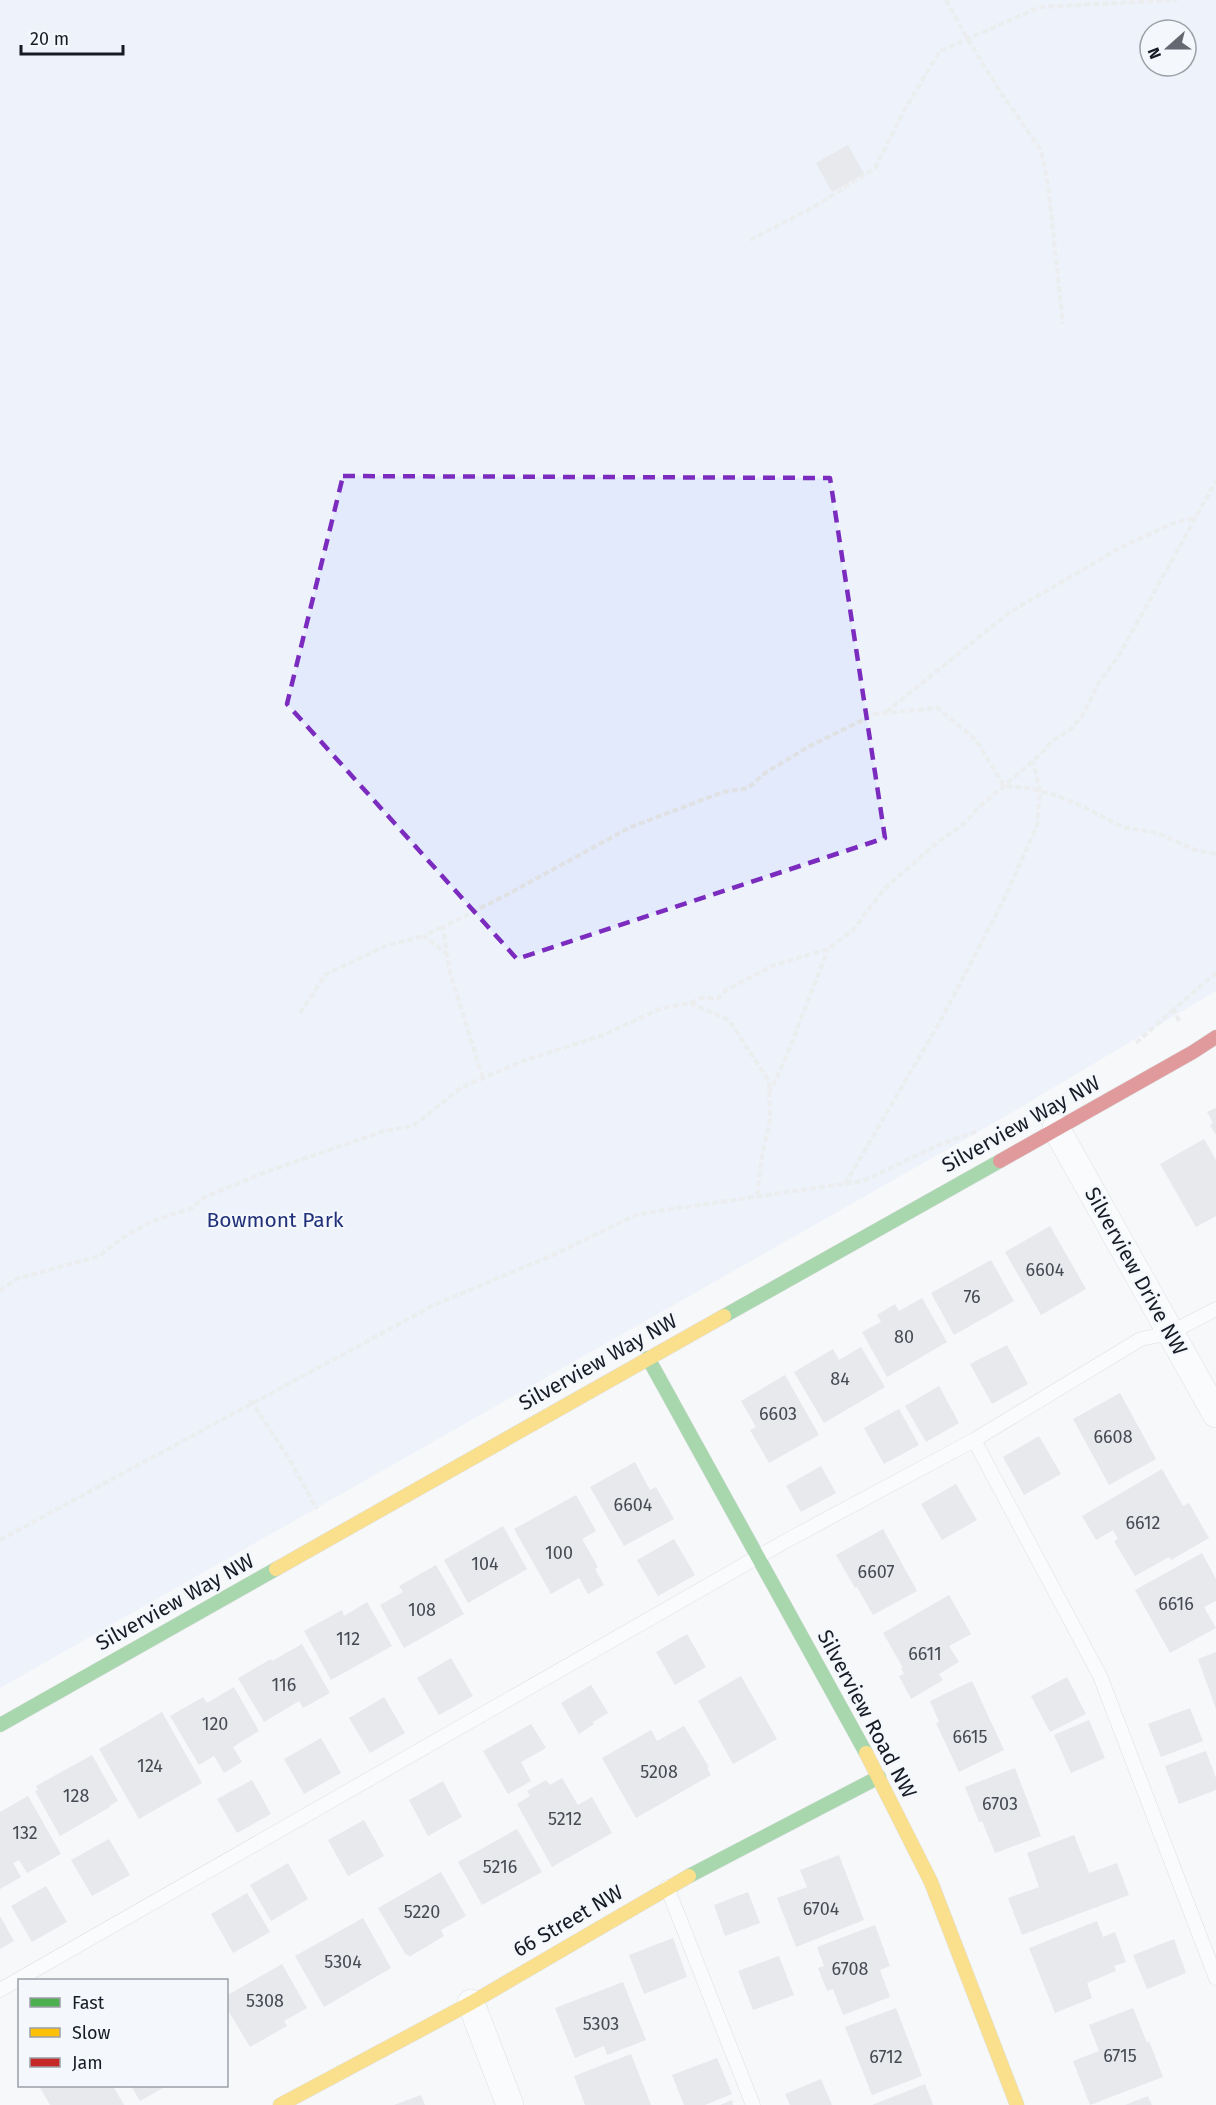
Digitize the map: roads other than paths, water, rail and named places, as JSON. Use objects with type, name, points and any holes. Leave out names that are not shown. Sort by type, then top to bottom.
[{"type":"street","name":"Silverview Way NW","points":[[0,1725],[1216,1037]]},
{"type":"street","name":"Silverview Drive NW","points":[[1056,1128],[1216,1414]]},
{"type":"street","name":"Silverview Road NW","points":[[648,1358],[879,1777],[931,1882],[1017,2105]]},
{"type":"street","name":"66 Street NW","points":[[280,2105],[471,2003],[667,1887],[879,1777]]},
{"type":"street","points":[[471,2003],[510,2105]]},
{"type":"lane","points":[[19,1979],[784,1542],[974,1440],[1141,1339],[1170,1333],[1216,1309]]},
{"type":"lane","points":[[974,1440],[1100,1676],[1216,1978]]},
{"type":"lane","points":[[667,1887],[753,2105]]},
{"type":"lane","points":[[0,1990],[18,1980]]},
{"type":"park label","name":"Bowmont Park","points":[[275,1220]]}]
